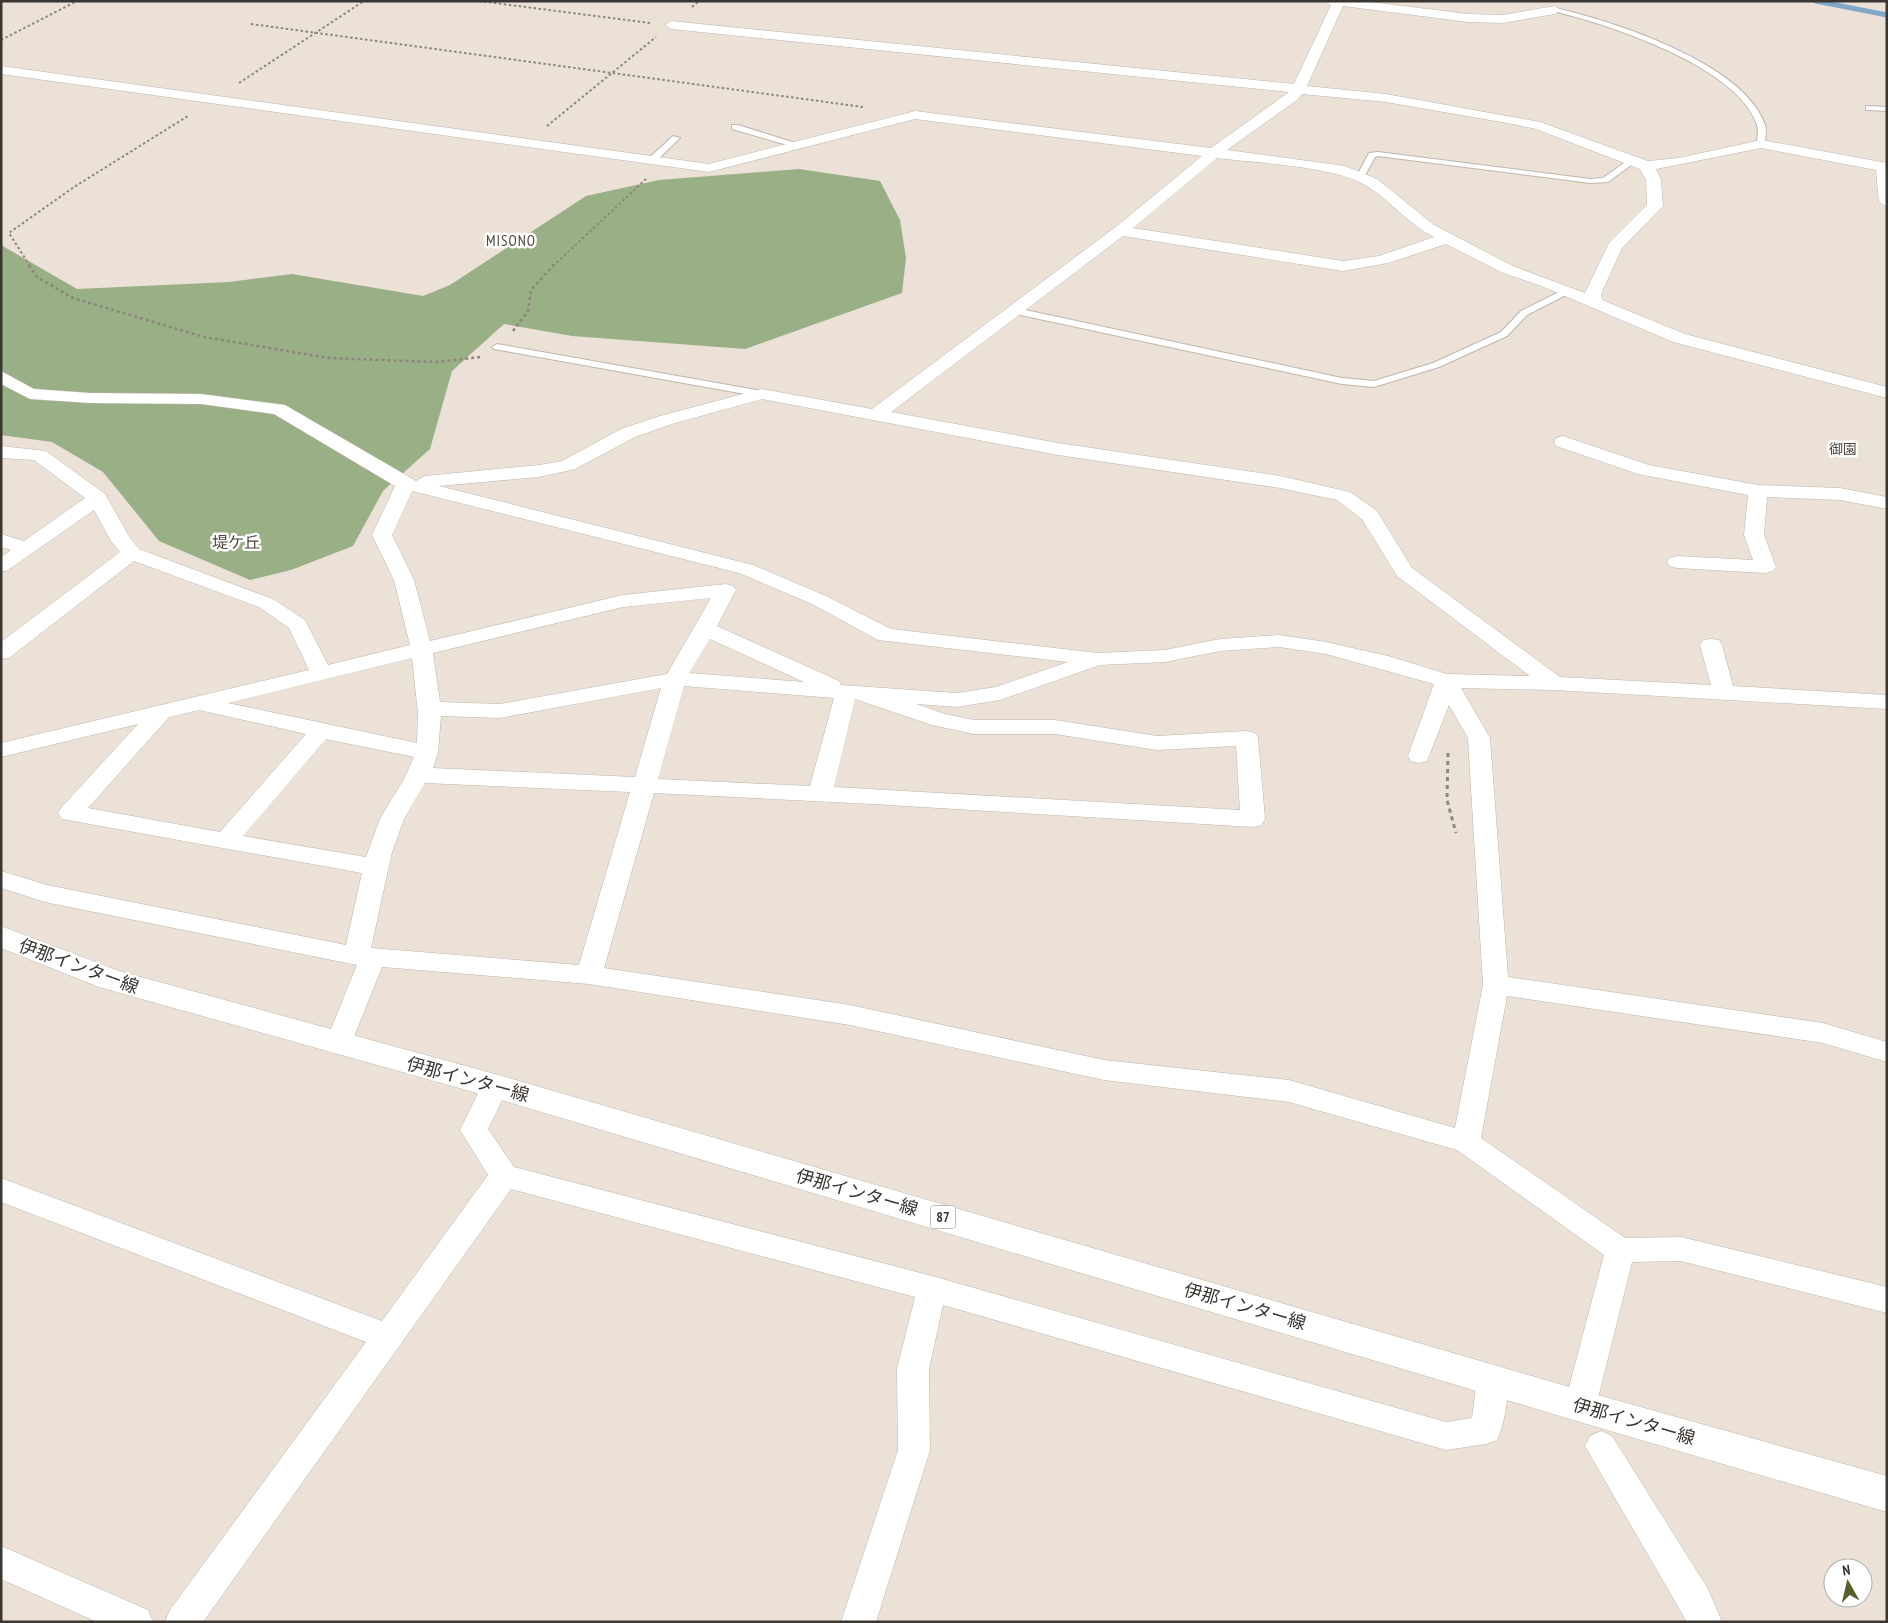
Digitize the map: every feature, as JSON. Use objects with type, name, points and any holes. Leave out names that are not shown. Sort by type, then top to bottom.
[{"type":"main road","name":"伊那インター線","points":[[1,936],[110,979],[494,1086],[1580,1406],[1887,1494]]},
{"type":"street","points":[[877,414],[1120,231],[1214,153],[1272,112],[1298,90],[1334,2],[1468,18],[1503,18],[1555,10]]},
{"type":"street","points":[[671,25],[1386,98],[1540,126],[1640,163],[1654,175],[1655,206],[1615,246],[1593,294],[1594,302]]},
{"type":"street","points":[[1,70],[709,168],[801,146],[915,115],[1340,169],[1372,182],[1428,228],[1507,269],[1567,291],[1679,338],[1887,393]]},
{"type":"street","points":[[1640,163],[1679,162],[1761,144],[1885,168],[1887,202]]},
{"type":"street","points":[[1120,231],[1343,266],[1368,265],[1390,260],[1446,238]]},
{"type":"street","points":[[1,376],[30,394],[90,398],[201,399],[279,409],[406,484],[746,569],[819,600],[886,636],[1098,659],[1165,656],[1220,645],[1279,641],[1326,648],[1380,661],[1446,681],[1554,683],[1887,702]]},
{"type":"street","points":[[406,484],[539,471],[568,465],[628,433],[666,420],[762,394],[1058,449],[1280,482],[1343,496],[1370,515],[1404,572],[1554,683]]},
{"type":"street","points":[[1563,442],[1645,470],[1758,492],[1840,494],[1887,503]]},
{"type":"street","points":[[1,452],[39,455],[98,498],[121,541],[132,553],[266,603],[298,624],[321,673]]},
{"type":"street","points":[[338,1044],[365,956],[374,867],[392,817],[419,775],[427,752],[430,709],[420,648],[406,585],[382,535],[406,484]]},
{"type":"street","points":[[1677,562],[1766,568],[1754,535],[1758,492]]},
{"type":"street","points":[[1,566],[98,498]]},
{"type":"street","points":[[1,540],[27,548]]},
{"type":"street","points":[[1,653],[132,553]]},
{"type":"street","points":[[589,975],[675,679],[706,629],[726,590],[746,569]]},
{"type":"street","points":[[1,750],[420,648],[623,601],[726,590]]},
{"type":"street","points":[[419,775],[820,794],[1253,819],[1247,738],[1157,743],[1055,727],[974,727],[940,720],[856,693],[706,629]]},
{"type":"street","points":[[1711,645],[1724,694]]},
{"type":"street","points":[[430,709],[500,711],[675,679],[957,700],[1000,693],[1098,659]]},
{"type":"street","points":[[1419,756],[1446,681]]},
{"type":"street","points":[[1446,681],[1479,738],[1496,985],[1466,1142]]},
{"type":"street","points":[[820,794],[856,693]]},
{"type":"street","points":[[200,703],[321,731],[427,752]]},
{"type":"street","points":[[163,710],[70,813],[374,867]]},
{"type":"street","points":[[226,840],[321,731]]},
{"type":"street","points":[[1,879],[45,893],[365,956],[589,975],[850,1015],[1104,1070],[1289,1091],[1466,1142],[1620,1250],[1681,1249],[1887,1300]]},
{"type":"street","points":[[1496,985],[1823,1033],[1887,1052]]},
{"type":"street","points":[[494,1086],[474,1130],[504,1176],[932,1289],[1446,1436],[1486,1430],[1493,1379]]},
{"type":"street","points":[[182,1622],[386,1336],[504,1176]]},
{"type":"street","points":[[1,1190],[386,1336]]},
{"type":"street","points":[[1580,1406],[1620,1250]]},
{"type":"street","points":[[858,1622],[914,1450],[913,1369],[932,1289]]},
{"type":"street","points":[[1601,1446],[1696,1601],[1705,1622]]},
{"type":"street","points":[[1,1562],[136,1622]]},
{"type":"lane","points":[[1555,10],[1574,13],[1661,44],[1708,69],[1739,94],[1753,109],[1761,126],[1761,144]]},
{"type":"lane","points":[[1869,108],[1887,110]]},
{"type":"lane","points":[[735,126],[801,146]]},
{"type":"lane","points":[[657,162],[676,138]]},
{"type":"lane","points":[[1360,177],[1372,155],[1378,154],[1590,181],[1605,180],[1640,163]]},
{"type":"lane","points":[[1016,311],[1342,382],[1374,384],[1436,365],[1504,334],[1524,313],[1567,291]]},
{"type":"lane","points":[[497,347],[762,394]]},
{"type":"path","points":[[1,40],[77,1]]},
{"type":"path","points":[[364,1],[216,99],[74,187],[9,233],[37,277],[73,298],[204,337],[329,358],[436,362],[480,358],[497,347],[528,312],[531,290],[543,275],[657,162]]},
{"type":"path","points":[[479,1],[671,25]]},
{"type":"path","points":[[251,24],[868,108]]},
{"type":"path","points":[[527,142],[671,25]]},
{"type":"green space","points":[[799,169],[880,181],[900,220],[906,258],[902,293],[745,349],[572,336],[504,324],[452,371],[430,449],[383,491],[353,546],[291,570],[250,580],[159,541],[103,472],[52,442],[1,435],[1,245],[77,289],[229,282],[292,274],[423,296],[450,285],[586,196],[659,180]]},
{"type":"waterway","points":[[1816,1],[1887,15]]},
{"type":"district","name":"MISONO","points":[[511,240]]},
{"type":"district","name":"御園","points":[[1843,449]]},
{"type":"district","name":"堤ケ丘","points":[[236,542]]}]
